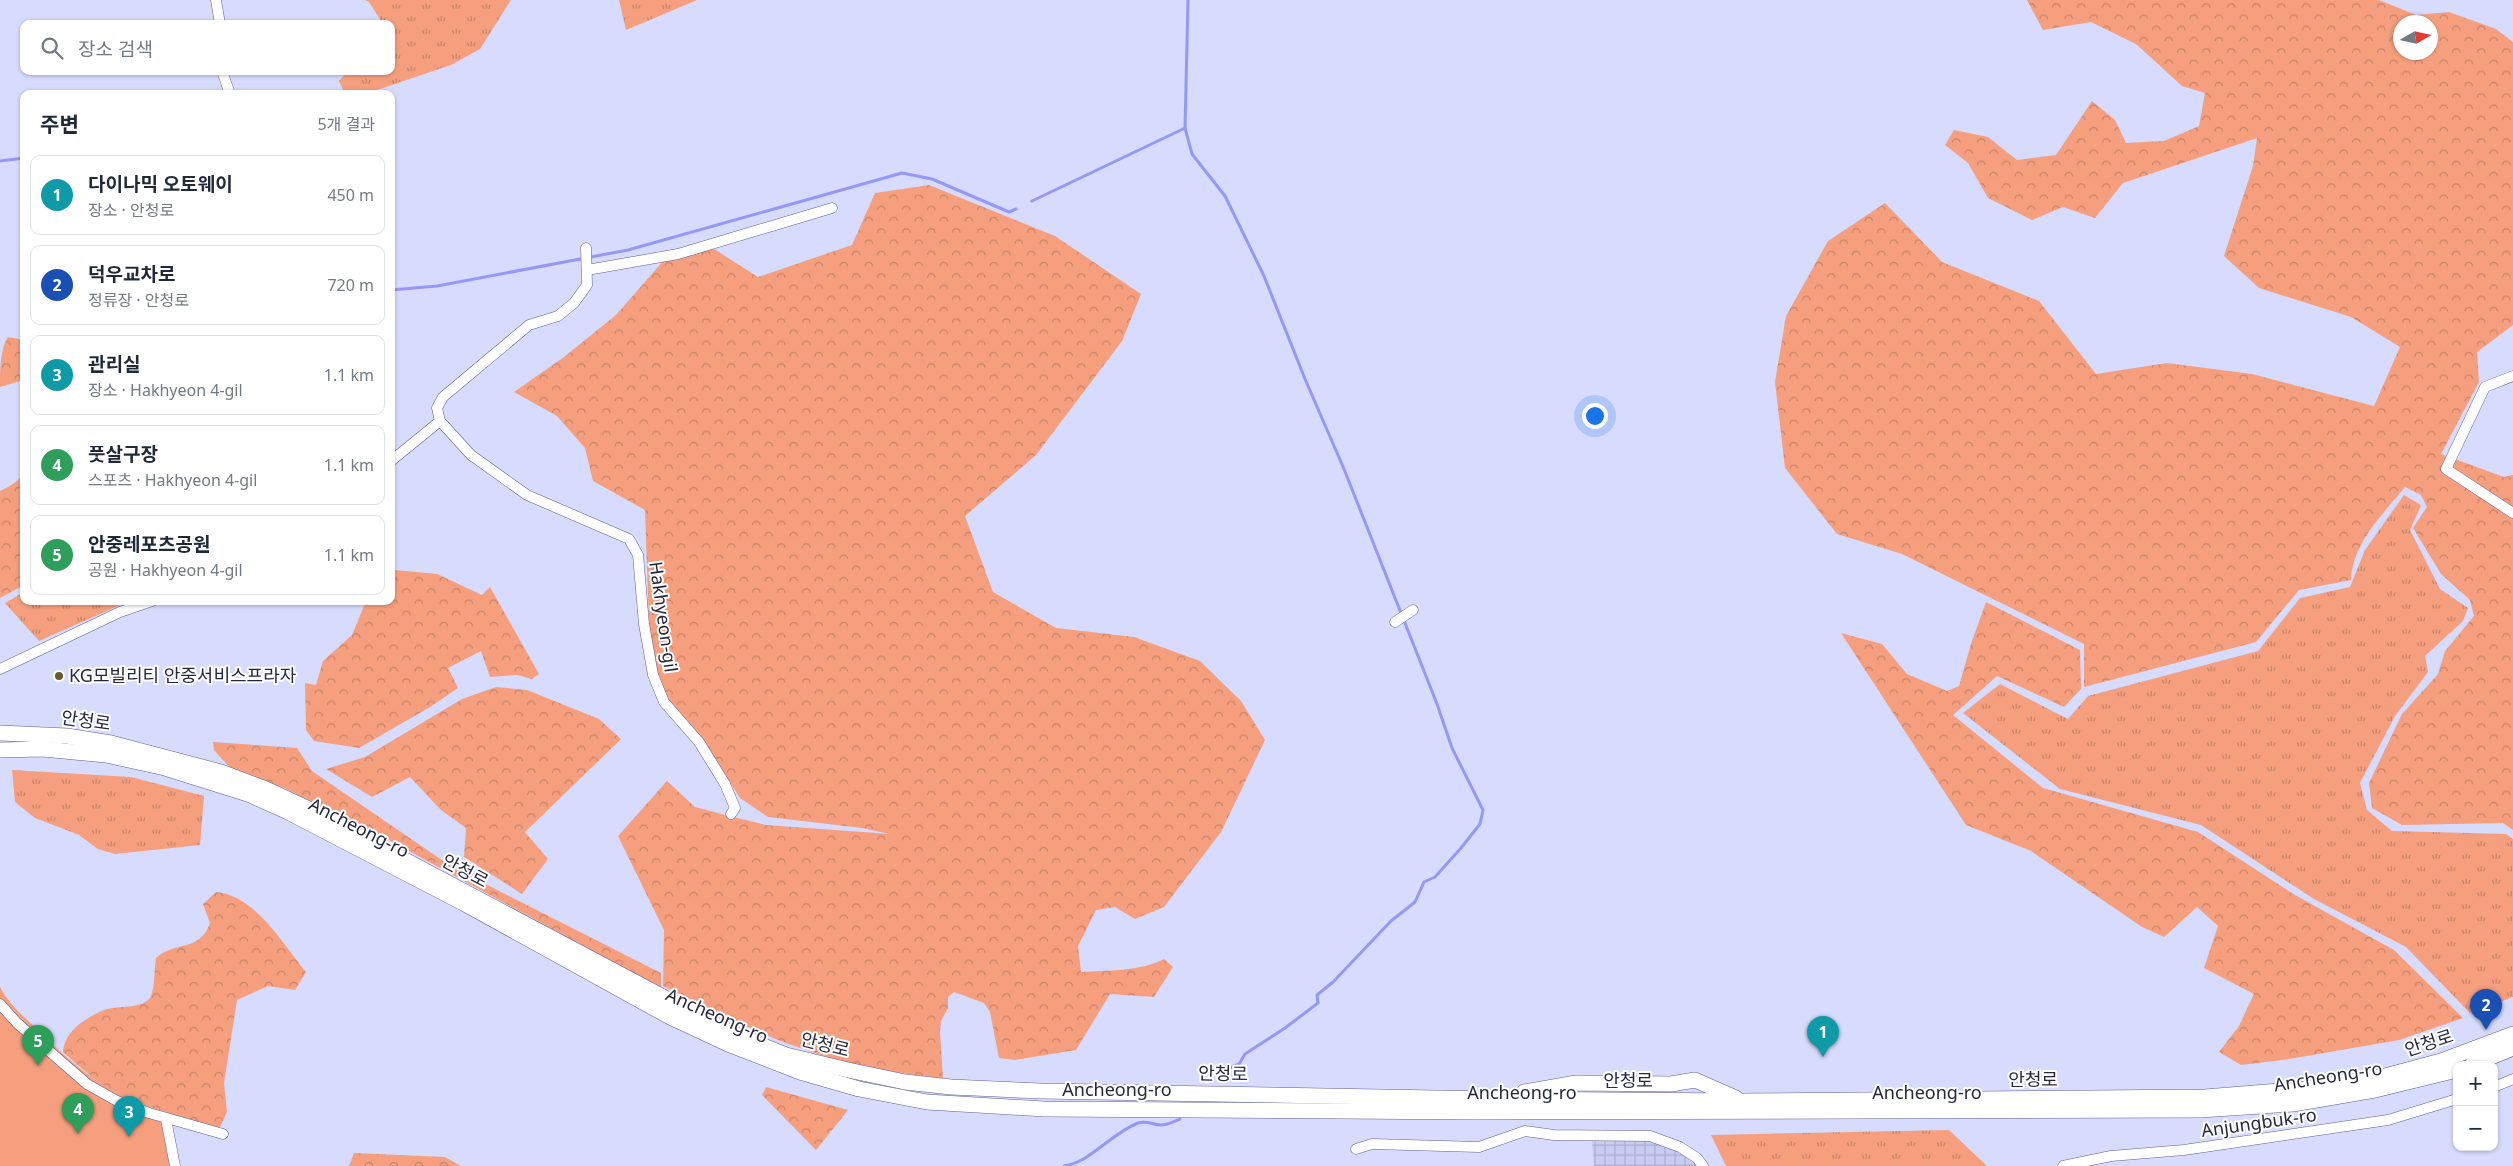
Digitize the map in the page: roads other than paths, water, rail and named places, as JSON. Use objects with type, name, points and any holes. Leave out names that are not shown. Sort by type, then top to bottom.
[{"type":"street","points":[[216,0],[219,20]]},
{"type":"street","points":[[223,75],[229,90]]},
{"type":"street","points":[[587,270],[678,254],[832,208]]},
{"type":"street","points":[[395,458],[440,421],[437,408],[443,397],[529,325],[558,316],[574,303],[587,285],[586,248]]},
{"type":"street","points":[[2513,376],[2485,387],[2446,469],[2513,513]]},
{"type":"street","name":"Hakhyeon-gil","points":[[440,421],[471,455],[527,495],[629,539],[638,555],[644,624],[653,675],[664,702],[699,742],[725,784],[735,808],[731,814]]},
{"type":"street","points":[[0,670],[120,612],[140,605]]},
{"type":"street","points":[[1395,622],[1414,610]]},
{"type":"street","name":"안청로","points":[[0,733],[67,736],[111,743],[221,772],[266,789],[317,814],[731,1033],[786,1055],[905,1082],[951,1087],[1492,1098],[1742,1100],[2205,1097],[2274,1091],[2385,1076],[2441,1061],[2513,1034]]},
{"type":"street","name":"Ancheong-ro","points":[[0,750],[44,749],[106,756],[165,768],[248,794],[385,862],[670,1017],[711,1036],[800,1072],[859,1089],[927,1102],[1044,1109],[1476,1112],[2200,1110],[2293,1104],[2375,1090],[2453,1071]]},
{"type":"street","points":[[0,1004],[17,1023],[87,1084],[118,1101],[166,1118],[223,1134]]},
{"type":"street","points":[[2482,1061],[2513,1048]]},
{"type":"street","points":[[2498,1085],[2513,1079]]},
{"type":"street","points":[[1492,1098],[1576,1083],[1672,1084],[1695,1080],[1742,1100]]},
{"type":"street","name":"Anjungbuk-ro","points":[[2063,1166],[2111,1156],[2184,1150],[2388,1120],[2453,1100]]},
{"type":"street","points":[[166,1118],[175,1166]]},
{"type":"street","points":[[1356,1149],[1372,1144],[1479,1147],[1525,1131],[1554,1135],[1650,1136],[1680,1148],[1697,1158],[1703,1166]]},
{"type":"street","points":[[2098,1166],[2111,1156]]},
{"type":"waterway","points":[[1032,201],[1185,128],[1188,0]]},
{"type":"waterway","points":[[1185,128],[1192,154],[1225,196],[1264,276],[1305,379],[1344,469],[1437,704],[1452,748],[1483,810],[1480,824],[1435,877],[1424,882],[1415,902],[1391,921],[1333,982],[1317,995],[1318,1003],[1285,1028],[1245,1054],[1239,1064],[1220,1072]]},
{"type":"waterway","points":[[0,161],[20,158]]},
{"type":"waterway","points":[[395,290],[437,286],[628,250],[902,173],[932,179],[1009,212],[1016,209]]},
{"type":"waterway","points":[[1064,1166],[1092,1154],[1118,1134],[1138,1123],[1163,1125],[1180,1119]]},
{"type":"place","name":"KG모빌리티 안중서비스프라자","points":[[59,676]]},
{"type":"place","name":"덕우교차로","points":[[2486,1030]]},
{"type":"place","name":"다이나믹 오토웨이","points":[[1823,1057]]},
{"type":"place","name":"안중레포츠공원","points":[[38,1066]]},
{"type":"place","name":"풋살구장","points":[[78,1134]]},
{"type":"place","name":"관리실","points":[[129,1137]]}]
